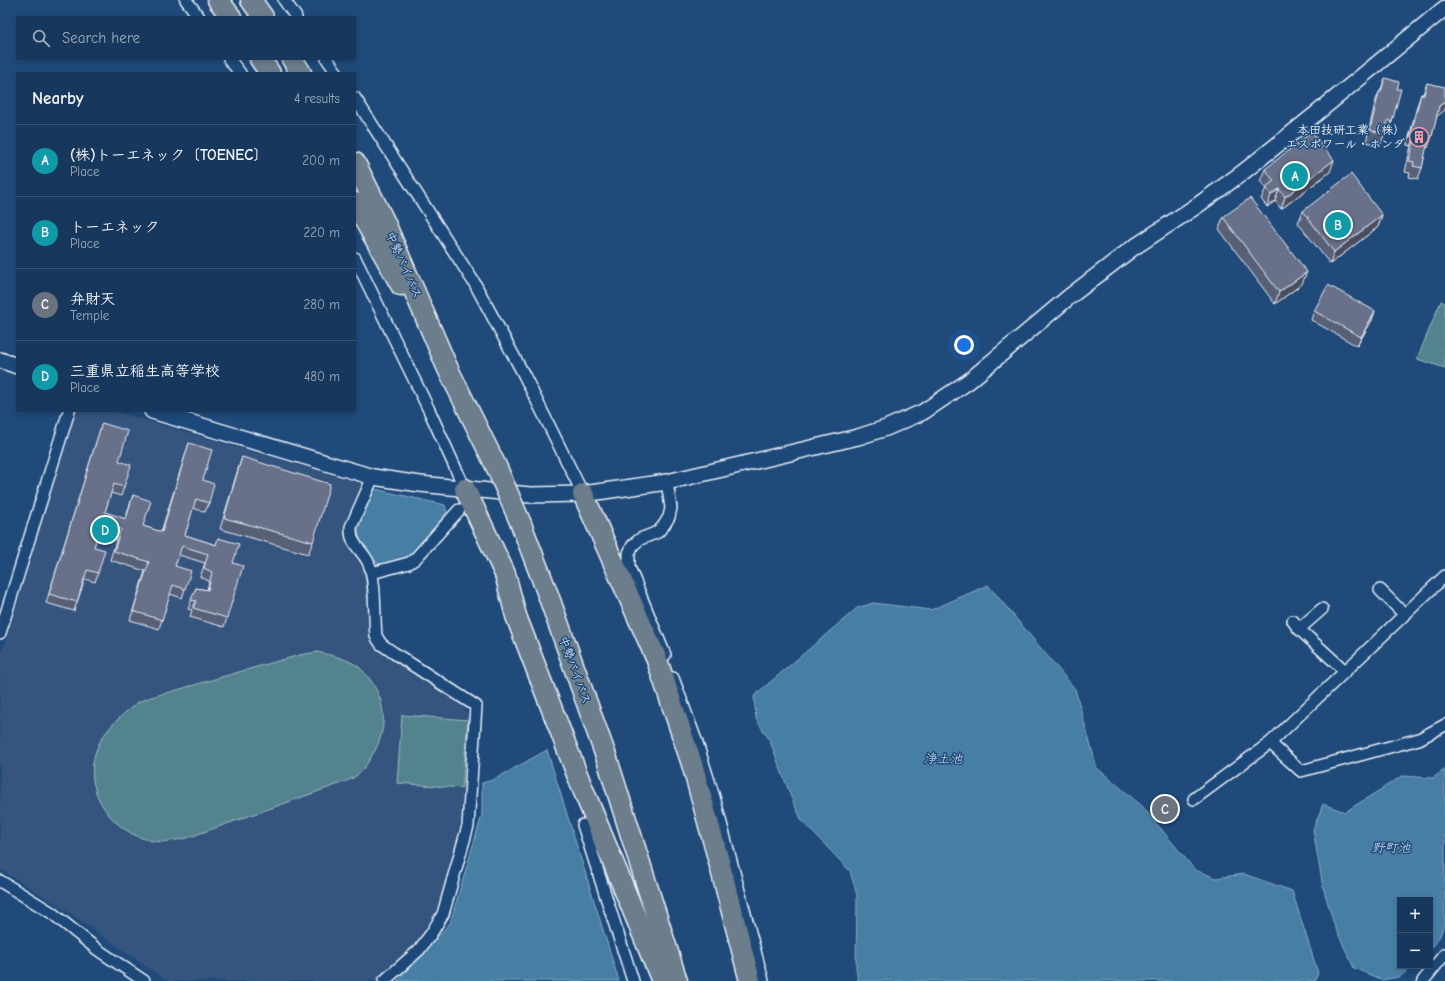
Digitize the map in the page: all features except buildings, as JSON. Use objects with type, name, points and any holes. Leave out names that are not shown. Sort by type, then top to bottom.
[{"type":"highway","points":[[218,0],[230,16]]},
{"type":"highway","points":[[251,0],[262,16]]},
{"type":"highway","points":[[261,60],[269,72]]},
{"type":"highway","points":[[293,60],[300,72]]},
{"type":"highway","name":"中勢バイパス","points":[[356,165],[384,221],[448,369]]},
{"type":"highway","name":"中勢バイパス","points":[[356,205],[448,369],[496,466],[521,524],[607,759],[677,981]]},
{"type":"highway","points":[[465,489],[505,574],[516,616],[577,775],[662,981]]},
{"type":"highway","points":[[583,494],[657,660],[692,764],[750,981]]},
{"type":"street","points":[[186,0],[198,16]]},
{"type":"street","points":[[284,0],[295,16]]},
{"type":"street","points":[[155,412],[373,477],[420,484],[530,495],[583,494],[667,482],[858,437],[886,428],[923,412],[969,381],[1069,297],[1130,250],[1198,205],[1242,172],[1329,104],[1445,8]]},
{"type":"street","points":[[230,60],[239,72]]},
{"type":"street","points":[[328,60],[336,72]]},
{"type":"street","points":[[356,100],[474,284],[524,375],[583,494]]},
{"type":"street","points":[[356,260],[433,417],[465,489]]},
{"type":"street","points":[[0,360],[16,366]]},
{"type":"street","points":[[0,632],[69,412]]},
{"type":"street","points":[[373,477],[351,527],[351,534],[354,544],[368,561],[372,573],[376,636],[381,644],[476,706],[468,826],[443,914],[419,950],[384,981]]},
{"type":"street","points":[[667,482],[671,508],[669,517],[658,532],[640,539],[634,546],[629,553],[629,567],[660,641],[697,743],[714,797],[763,981]]},
{"type":"street","points":[[372,573],[415,560],[458,510]]},
{"type":"street","points":[[1194,799],[1270,743],[1445,576]]},
{"type":"street","points":[[1380,590],[1405,615]]},
{"type":"street","points":[[1322,609],[1296,625],[1345,672]]},
{"type":"street","points":[[1270,743],[1301,771],[1419,739],[1445,725]]},
{"type":"street","points":[[583,825],[633,981]]},
{"type":"street","points":[[0,881],[52,913],[98,950],[144,981]]},
{"type":"street","points":[[1424,981],[1445,954]]},
{"type":"shaded area","points":[[75,412],[117,412],[359,483],[361,487],[345,524],[345,536],[349,548],[366,569],[368,629],[371,639],[376,648],[385,655],[461,703],[469,717],[461,822],[451,866],[435,915],[414,946],[389,967],[377,981],[167,981],[61,907],[0,869],[0,658]]},
{"type":"green space","points":[[1441,301],[1445,303],[1445,368],[1417,359]]},
{"type":"green space","points":[[317,652],[340,658],[356,665],[369,678],[376,688],[380,699],[383,711],[381,734],[377,746],[369,760],[356,776],[339,784],[187,838],[170,841],[153,841],[139,837],[114,821],[105,810],[98,797],[94,783],[92,769],[95,754],[106,732],[118,719],[137,703],[150,697],[300,655]]},
{"type":"green space","points":[[402,715],[468,720],[462,788],[397,783]]},
{"type":"water","points":[[375,489],[445,505],[447,512],[410,555],[392,562],[378,564],[367,551],[359,536],[359,525],[361,519]]},
{"type":"water","name":"浄土池","points":[[988,585],[1075,689],[1097,768],[1142,806],[1195,870],[1216,878],[1244,874],[1292,891],[1318,973],[1315,981],[858,981],[856,968],[857,895],[850,871],[802,821],[791,797],[770,741],[756,719],[754,696],[857,608],[873,603],[931,610]]},
{"type":"water","points":[[547,750],[619,981],[397,981],[450,923],[482,815],[482,783],[493,780]]},
{"type":"water","name":"野町池","points":[[1445,769],[1445,922],[1440,936],[1433,945],[1433,897],[1397,897],[1397,969],[1410,969],[1399,977],[1382,980],[1354,968],[1335,927],[1323,887],[1313,830],[1323,804],[1345,812],[1402,776],[1433,778]]},
{"type":"place","name":"本田技研工業（株） エスポワール・ホンダ","points":[[1419,137]]},
{"type":"place","name":"(株)トーエネック〔TOENEC〕","points":[[1295,176]]},
{"type":"place","name":"トーエネック","points":[[1338,225]]},
{"type":"place","name":"三重県立稲生高等学校","points":[[105,530]]},
{"type":"place","name":"弁財天","points":[[1165,809]]}]
